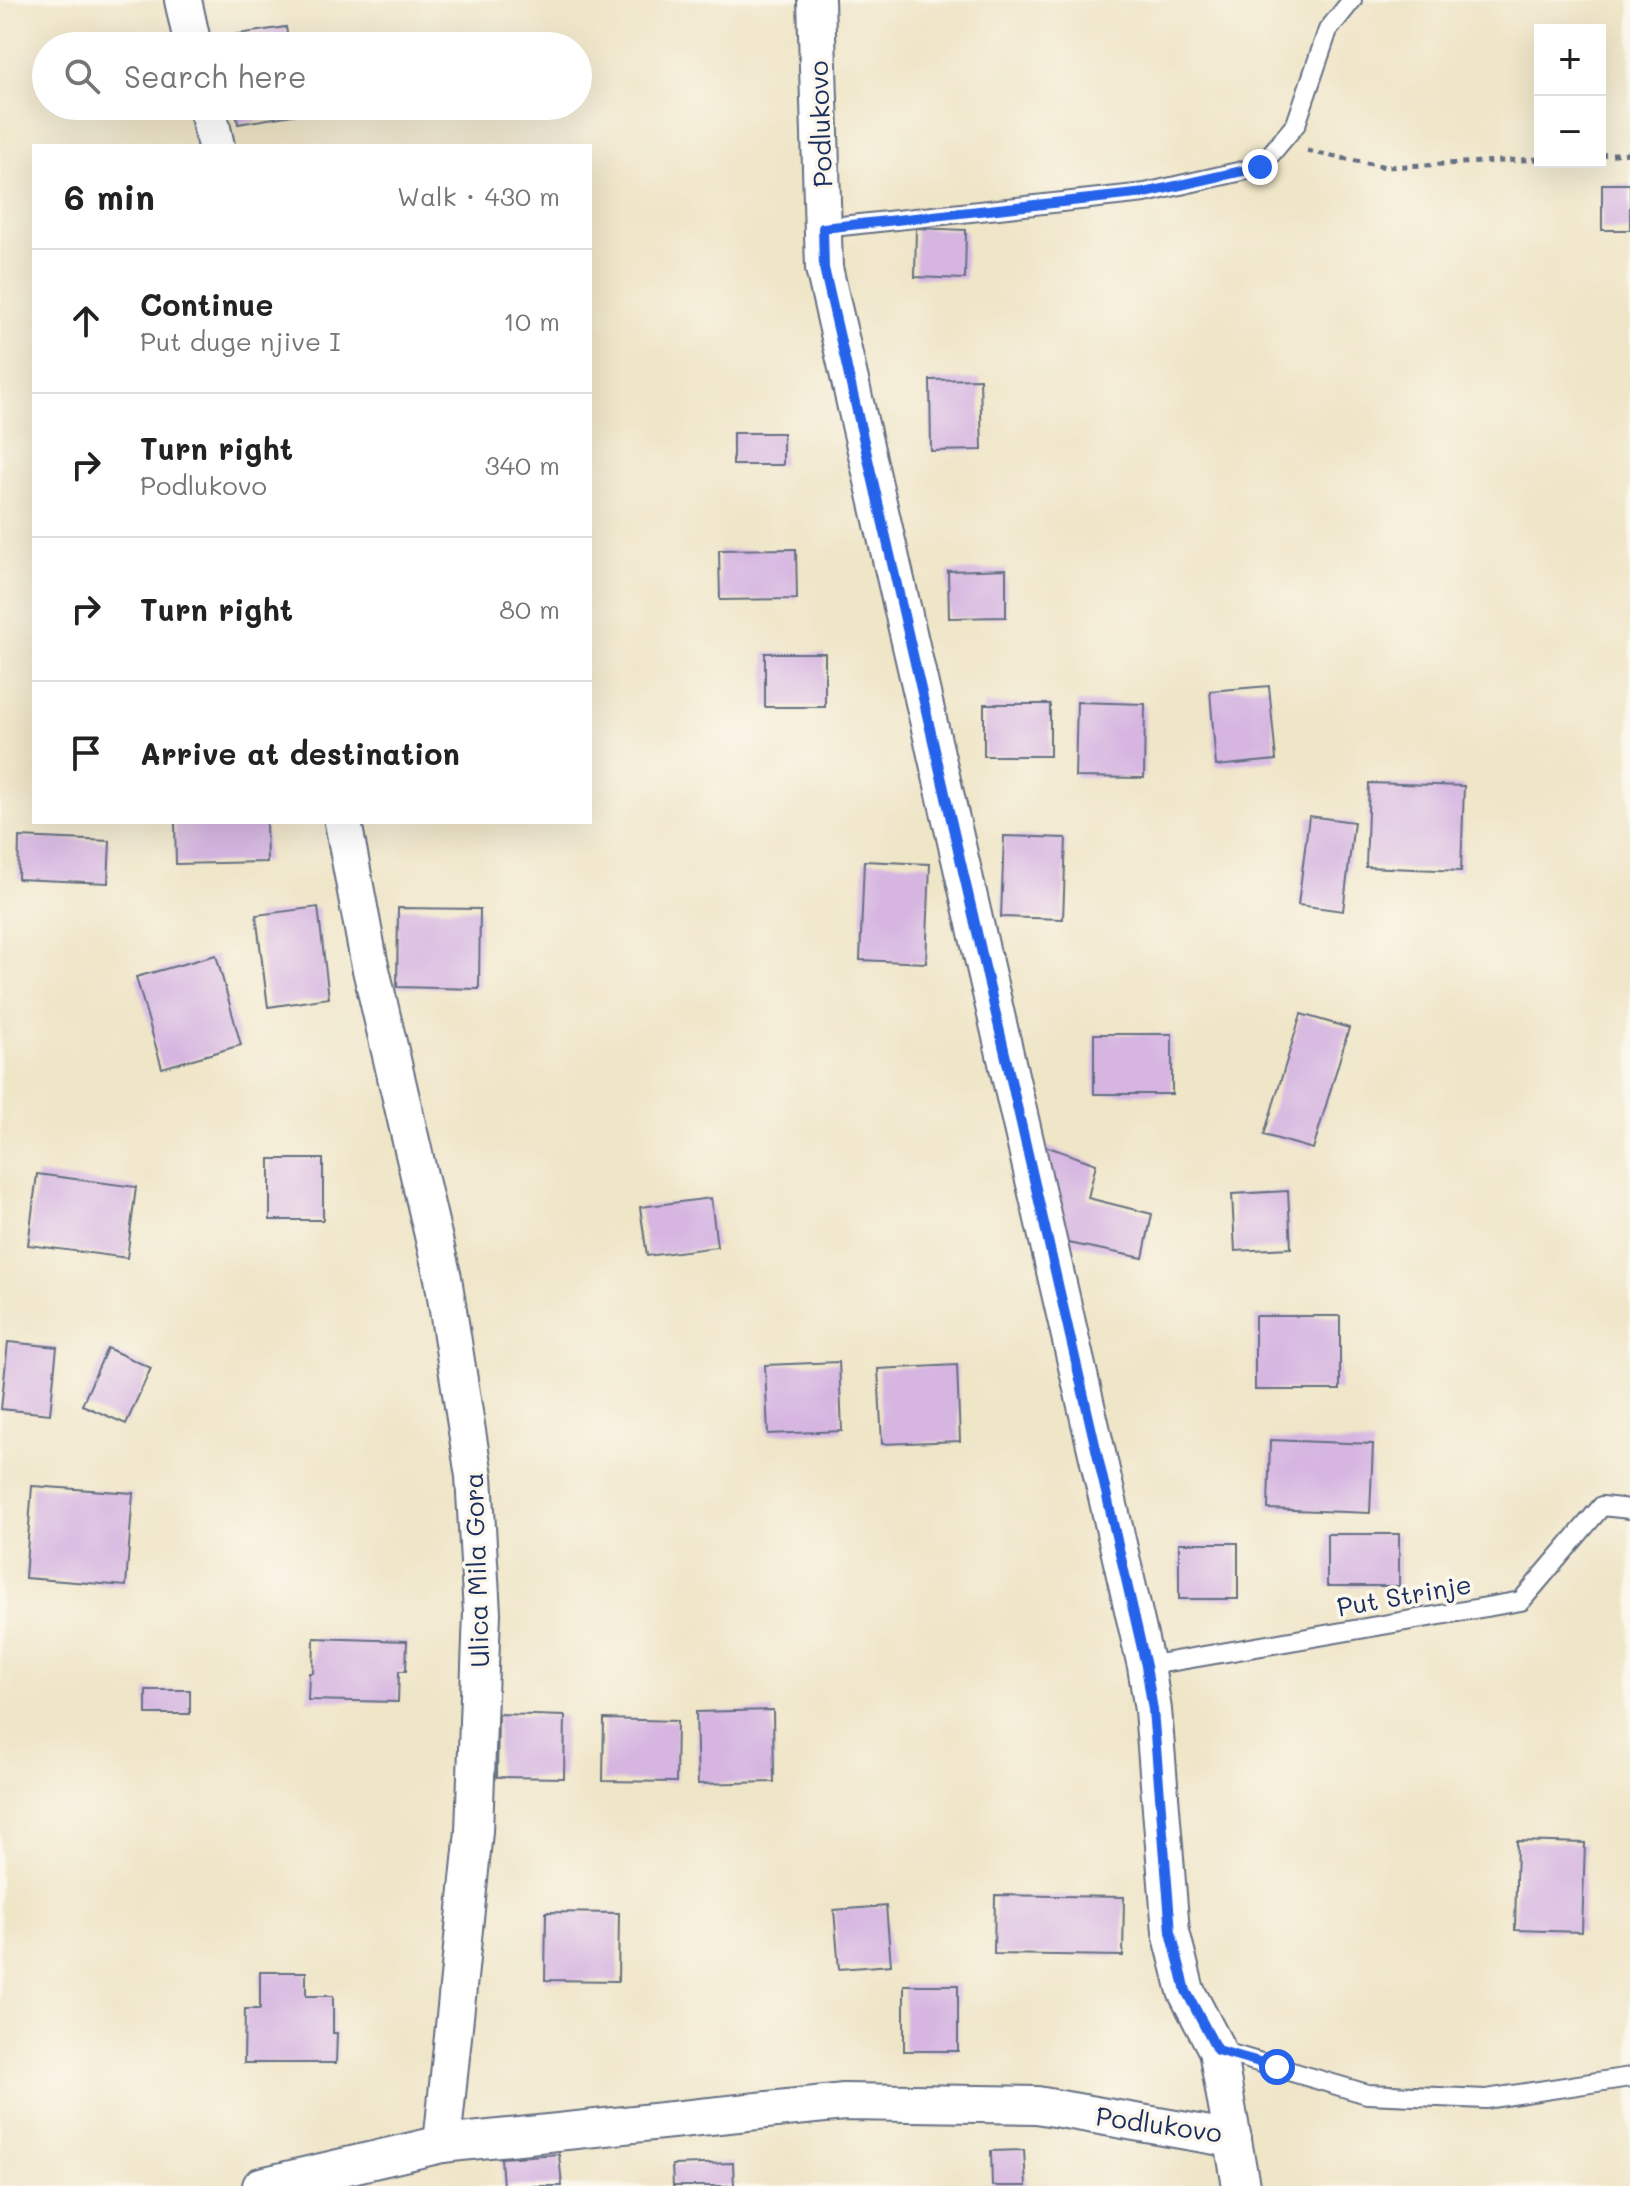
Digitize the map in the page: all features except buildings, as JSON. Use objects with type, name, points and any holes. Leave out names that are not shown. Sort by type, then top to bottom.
[{"type":"street","points":[[183,0],[190,32]]},
{"type":"street","name":"Podlukovo","points":[[442,2144],[844,2102],[1037,2105],[1233,2139],[1217,2050],[1186,1991],[1171,1932],[1153,1710],[1146,1666],[824,268],[816,0]]},
{"type":"street","points":[[210,120],[216,144]]},
{"type":"street","name":"Ulica Mila Gora","points":[[343,824],[369,961],[443,1278],[474,1476],[482,1613],[474,1831],[442,2144]]},
{"type":"street","points":[[1233,2139],[1241,2186]]},
{"type":"street","points":[[261,2186],[442,2144]]},
{"type":"lane","points":[[823,228],[1145,193],[1260,167],[1296,124],[1328,30],[1352,0]]},
{"type":"lane","name":"Put Strinje","points":[[1146,1666],[1521,1601],[1602,1506],[1630,1509]]},
{"type":"lane","points":[[1217,2050],[1367,2094],[1486,2099],[1630,2077]]},
{"type":"path","points":[[1278,145],[1386,167],[1534,159]]},
{"type":"path","points":[[1606,155],[1630,153]]},
{"type":"route","points":[[1260,167],[1145,193],[823,228],[824,268],[1146,1666],[1153,1710],[1171,1932],[1186,1991],[1217,2050],[1277,2067]]}]
